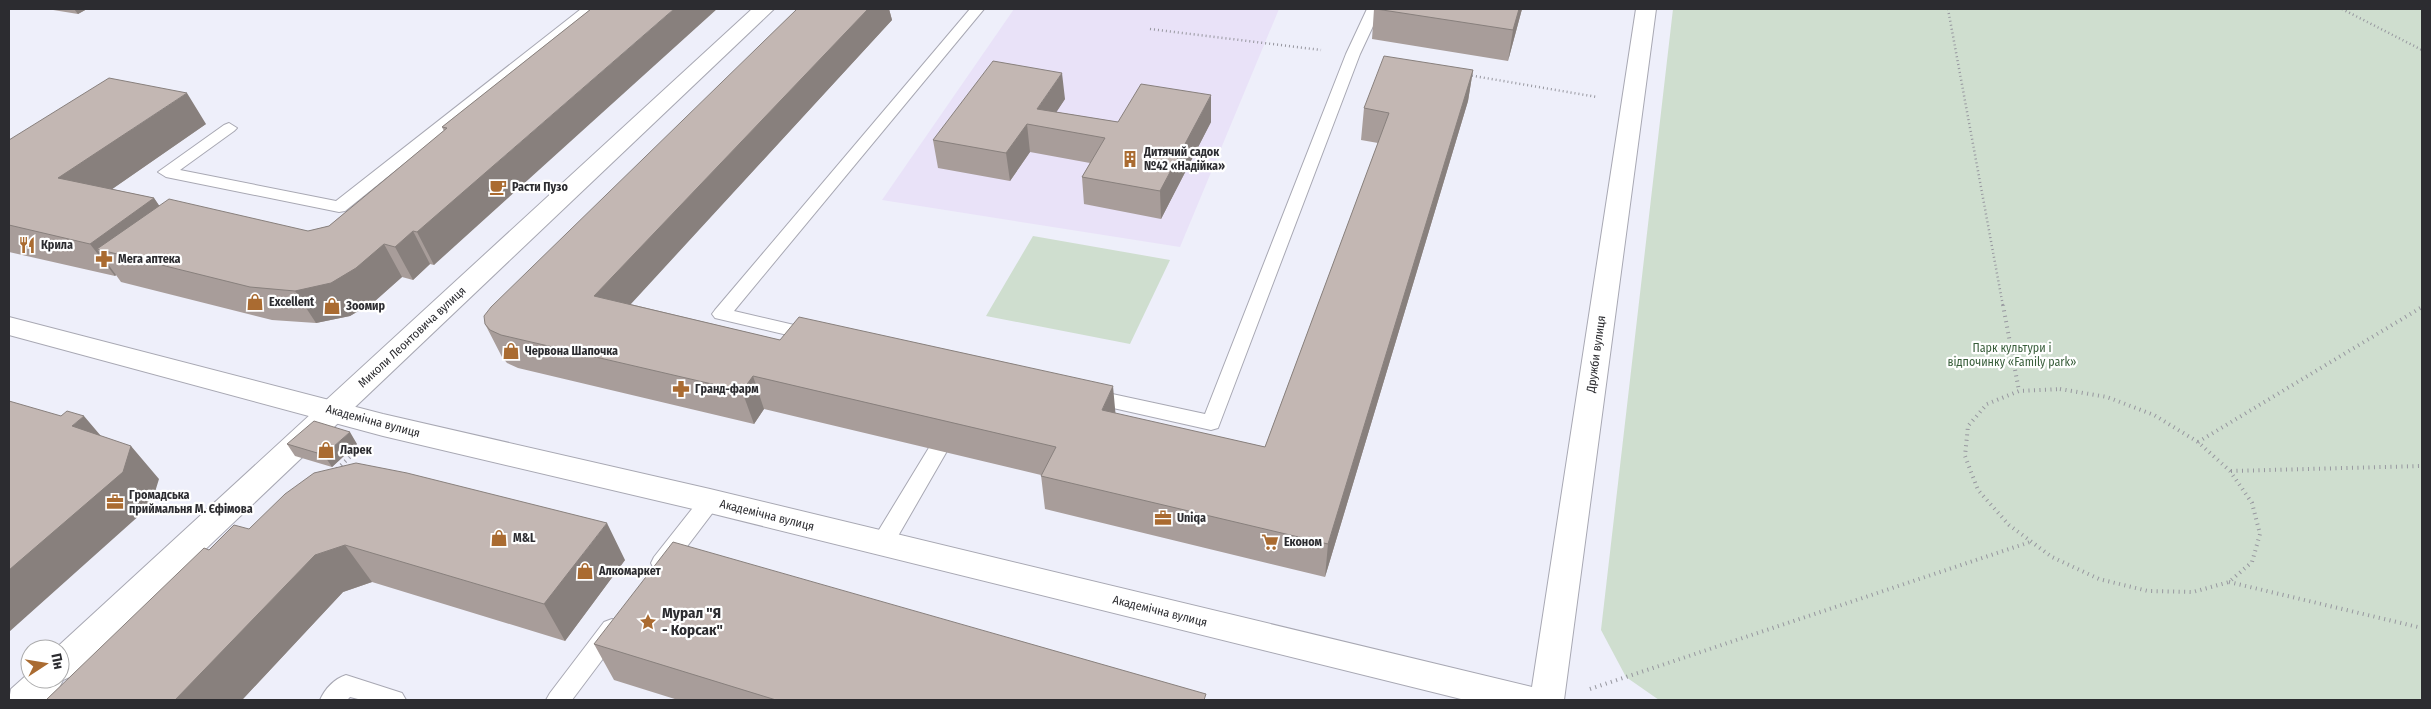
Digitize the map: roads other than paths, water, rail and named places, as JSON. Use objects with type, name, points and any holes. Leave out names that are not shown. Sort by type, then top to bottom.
[{"type":"street","name":"Миколи Леонтовича вулиця","points":[[70,657],[764,9]]},
{"type":"street","name":"Дружби вулиця","points":[[1547,700],[1646,9]]},
{"type":"street","name":"Академічна вулиця","points":[[9,326],[334,410],[383,425],[710,501],[1526,700]]},
{"type":"street","points":[[23,700],[35,689]]},
{"type":"lane","points":[[229,128],[166,172],[339,207],[589,9]]},
{"type":"lane","points":[[828,338],[720,314],[977,9]]},
{"type":"lane","points":[[1069,392],[1211,423],[1353,54],[1374,9]]},
{"type":"lane","points":[[882,544],[937,451]]},
{"type":"lane","points":[[651,577],[710,501]]},
{"type":"lane","points":[[558,700],[622,616]]},
{"type":"lane","points":[[332,700],[346,685],[394,700]]},
{"type":"place","name":"Дитячий садок №42 «Надійка»","points":[[1130,159]]},
{"type":"place","name":"Расти Пузо","points":[[498,187]]},
{"type":"place","name":"Крила","points":[[27,245]]},
{"type":"place","name":"Мега аптека","points":[[104,259]]},
{"type":"place","name":"Excellent","points":[[255,302]]},
{"type":"place","name":"Зоомир","points":[[332,306]]},
{"type":"place","name":"Червона Шапочка","points":[[511,351]]},
{"type":"place","name":"Гранд-фарм","points":[[681,389]]},
{"type":"place","name":"Ларек","points":[[326,450]]},
{"type":"place","name":"Громадська приймальня М. Єфімова","points":[[115,502]]},
{"type":"place","name":"Uniqa","points":[[1163,518]]},
{"type":"place","name":"M&L","points":[[499,538]]},
{"type":"place","name":"Економ","points":[[1270,542]]},
{"type":"place","name":"Алкомаркет","points":[[585,571]]},
{"type":"place","name":"Мурал \"Я - Корсак\"","points":[[648,622]]},
{"type":"park label","name":"Парк культури і відпочинку «Family park»","points":[[2012,355]]}]
